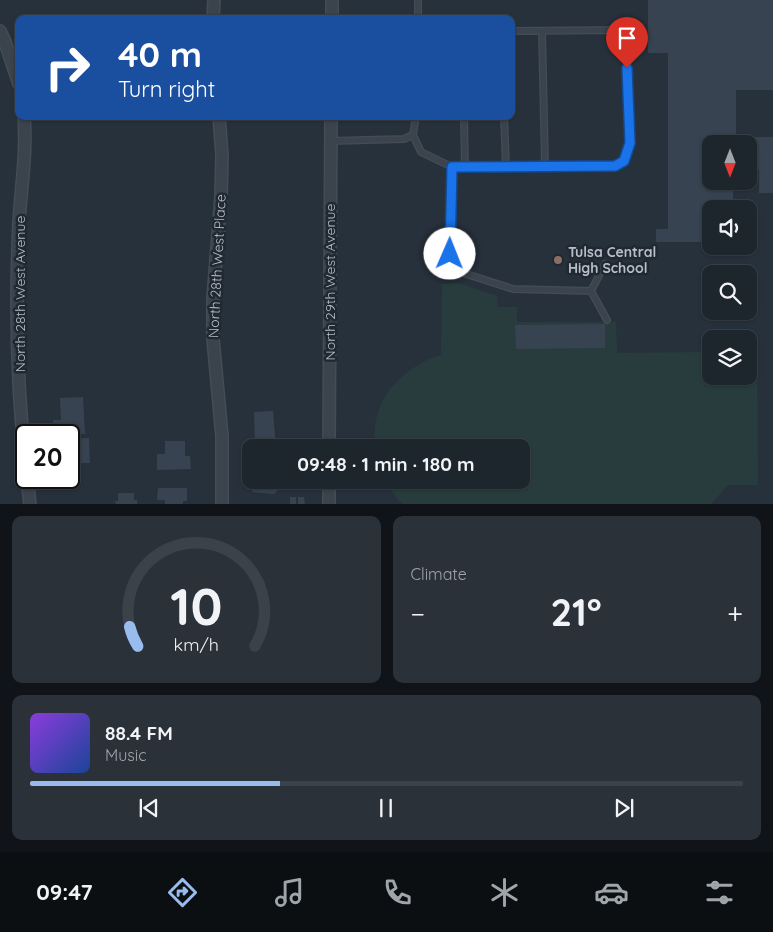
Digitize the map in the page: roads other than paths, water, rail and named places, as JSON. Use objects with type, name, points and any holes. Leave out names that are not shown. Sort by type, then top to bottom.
[{"type":"street","points":[[214,0],[214,15]]},
{"type":"street","points":[[332,0],[332,15]]},
{"type":"street","points":[[0,31],[15,72]]},
{"type":"street","name":"North 28th West Avenue","points":[[22,424],[16,324],[19,222],[25,161],[24,120]]},
{"type":"street","name":"North 28th West Place","points":[[219,120],[222,156],[213,298],[213,331],[222,436],[222,504]]},
{"type":"street","name":"North 29th West Avenue","points":[[329,439],[331,120]]},
{"type":"street","points":[[28,489],[30,504]]},
{"type":"street","points":[[329,489],[329,504]]},
{"type":"lane","points":[[418,0],[418,15]]},
{"type":"lane","points":[[415,120],[413,135],[421,152],[452,167],[615,166],[624,161],[630,143],[626,30],[515,31]]},
{"type":"lane","points":[[542,31],[545,166]]},
{"type":"lane","points":[[464,120],[465,167]]},
{"type":"lane","points":[[504,120],[506,166]]},
{"type":"lane","points":[[331,141],[404,139],[413,135]]},
{"type":"lane","points":[[452,167],[450,254],[460,272],[513,289],[591,291]]},
{"type":"lane","points":[[591,291],[606,264]]},
{"type":"lane","points":[[591,291],[607,320]]},
{"type":"place","name":"Tulsa Central High School","points":[[558,260]]}]
